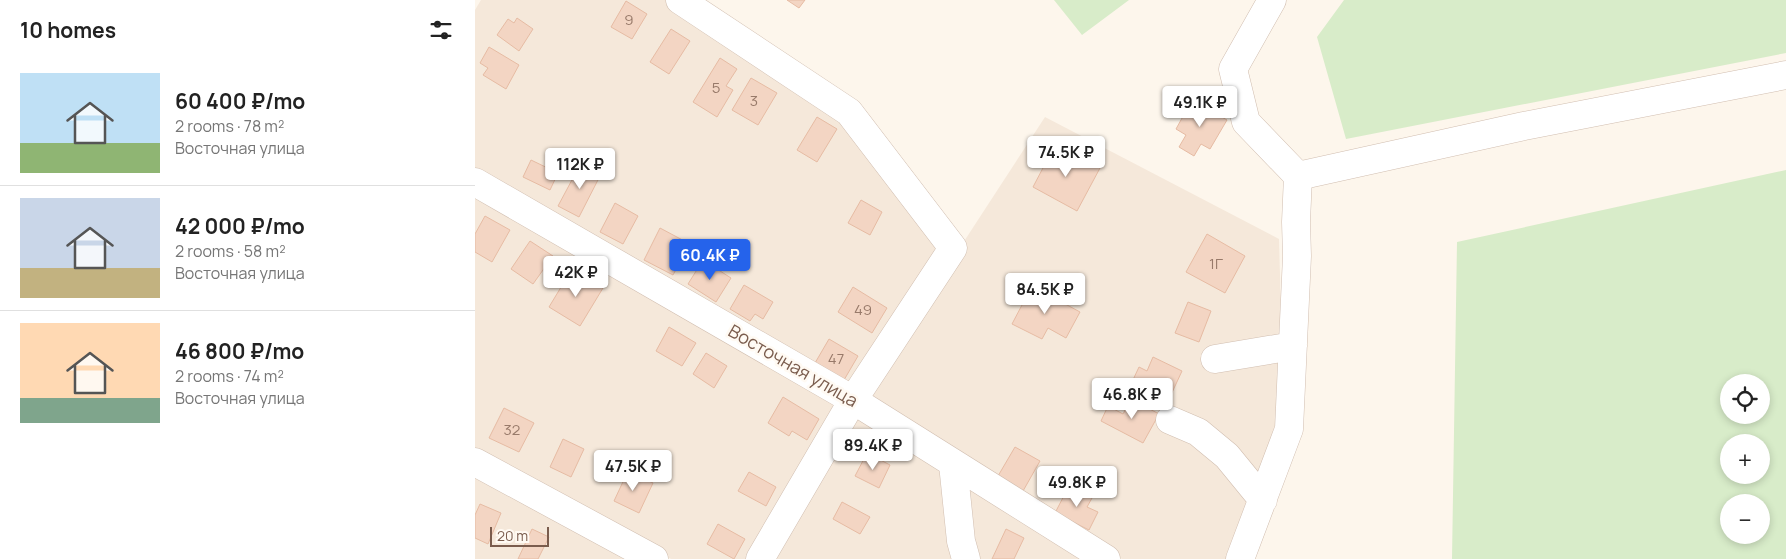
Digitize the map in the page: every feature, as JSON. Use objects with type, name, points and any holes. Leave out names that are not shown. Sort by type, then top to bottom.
[{"type":"street","points":[[680,0],[849,112],[953,248],[853,400],[760,559]]},
{"type":"street","points":[[1240,559],[1289,429],[1297,256],[1298,176],[1246,122],[1233,69],[1272,0]]},
{"type":"street","points":[[1298,176],[1524,126],[1786,75]]},
{"type":"street","name":"Восточная улица","points":[[475,182],[853,400],[1106,559]]},
{"type":"street","points":[[1215,360],[1293,346]]},
{"type":"street","points":[[1170,420],[1198,432],[1227,456],[1263,500]]},
{"type":"street","points":[[475,462],[654,559]]},
{"type":"street","points":[[953,464],[961,541],[966,559]]},
{"type":"shaded area","points":[[481,0],[666,0],[841,117],[943,252],[852,392],[475,173],[475,10]]},
{"type":"shaded area","points":[[1045,117],[1279,239],[1284,420],[1226,559],[1122,559],[862,398]]},
{"type":"shaded area","points":[[475,189],[843,402],[752,559],[671,559],[475,453]]},
{"type":"shaded area","points":[[855,411],[1094,559],[772,559]]},
{"type":"shaded area","points":[[475,475],[630,559],[475,559]]},
{"type":"green space","points":[[1054,0],[1129,0],[1082,35]]},
{"type":"green space","points":[[1344,0],[1786,0],[1786,53],[1346,139],[1317,37]]},
{"type":"green space","points":[[1786,170],[1786,559],[1452,559],[1457,242]]},
{"type":"building","points":[[787,0],[805,0],[799,8]]},
{"type":"building","points":[[626,1],[647,14],[632,39],[611,27]]},
{"type":"building","points":[[517,18],[533,29],[519,51],[497,35],[508,19],[514,23]]},
{"type":"building","points":[[671,29],[690,41],[669,74],[650,62]]},
{"type":"building","points":[[489,47],[519,65],[506,89],[483,75],[488,68],[480,63]]},
{"type":"building","points":[[720,58],[737,69],[726,86],[733,90],[717,117],[693,102]]},
{"type":"building","points":[[751,78],[777,93],[758,125],[732,110]]},
{"type":"building","points":[[1192,100],[1227,120],[1210,149],[1201,144],[1194,156],[1179,147],[1186,135],[1176,129]]},
{"type":"building","points":[[817,117],[837,129],[817,162],[797,150]]},
{"type":"building","points":[[1055,145],[1100,168],[1077,211],[1033,187]]},
{"type":"building","points":[[531,160],[558,173],[550,190],[523,177]]},
{"type":"building","points":[[581,163],[601,174],[579,217],[558,206]]},
{"type":"building","points":[[861,200],[882,212],[870,235],[848,223]]},
{"type":"building","points":[[615,203],[638,216],[623,244],[600,232]]},
{"type":"building","points":[[485,216],[510,230],[492,262],[475,252],[475,234]]},
{"type":"building","points":[[660,228],[690,244],[673,275],[644,260]]},
{"type":"building","points":[[1207,234],[1245,256],[1225,293],[1186,272]]},
{"type":"building","points":[[530,241],[553,256],[533,284],[511,269]]},
{"type":"building","points":[[703,260],[731,278],[716,302],[688,284]]},
{"type":"building","points":[[572,269],[603,288],[580,326],[549,307]]},
{"type":"building","points":[[744,285],[773,302],[763,319],[755,314],[750,321],[730,309]]},
{"type":"building","points":[[1032,286],[1080,312],[1066,338],[1048,328],[1042,339],[1012,324]]},
{"type":"building","points":[[853,287],[887,308],[872,333],[838,312]]},
{"type":"building","points":[[1188,302],[1211,311],[1199,342],[1175,333]]},
{"type":"building","points":[[669,327],[696,343],[682,366],[656,351]]},
{"type":"building","points":[[829,339],[858,356],[844,380],[815,363]]},
{"type":"building","points":[[706,353],[727,366],[714,388],[693,374]]},
{"type":"building","points":[[1153,357],[1182,371],[1169,399],[1132,382],[1139,367],[1147,371]]},
{"type":"building","points":[[783,397],[819,419],[807,440],[792,431],[789,436],[768,423]]},
{"type":"building","points":[[1131,399],[1159,414],[1143,443],[1101,421],[1108,406],[1123,414]]},
{"type":"building","points":[[504,408],[534,423],[519,452],[489,438]]},
{"type":"building","points":[[563,439],[584,449],[571,477],[550,467]]},
{"type":"building","points":[[1015,447],[1040,461],[1023,491],[998,476]]},
{"type":"building","points":[[867,453],[890,465],[879,488],[855,476]]},
{"type":"building","points":[[628,471],[653,483],[639,513],[614,501]]},
{"type":"building","points":[[749,472],[776,487],[766,506],[738,491]]},
{"type":"building","points":[[1069,486],[1092,498],[1087,507],[1098,512],[1089,530],[1055,513]]},
{"type":"building","points":[[842,502],[870,517],[860,534],[833,519]]},
{"type":"building","points":[[480,504],[501,513],[488,544],[475,538],[475,515]]},
{"type":"building","points":[[718,524],[745,539],[734,559],[707,544]]},
{"type":"building","points":[[532,529],[549,537],[538,559],[518,559]]},
{"type":"building","points":[[1006,529],[1024,538],[1014,559],[992,559]]}]
